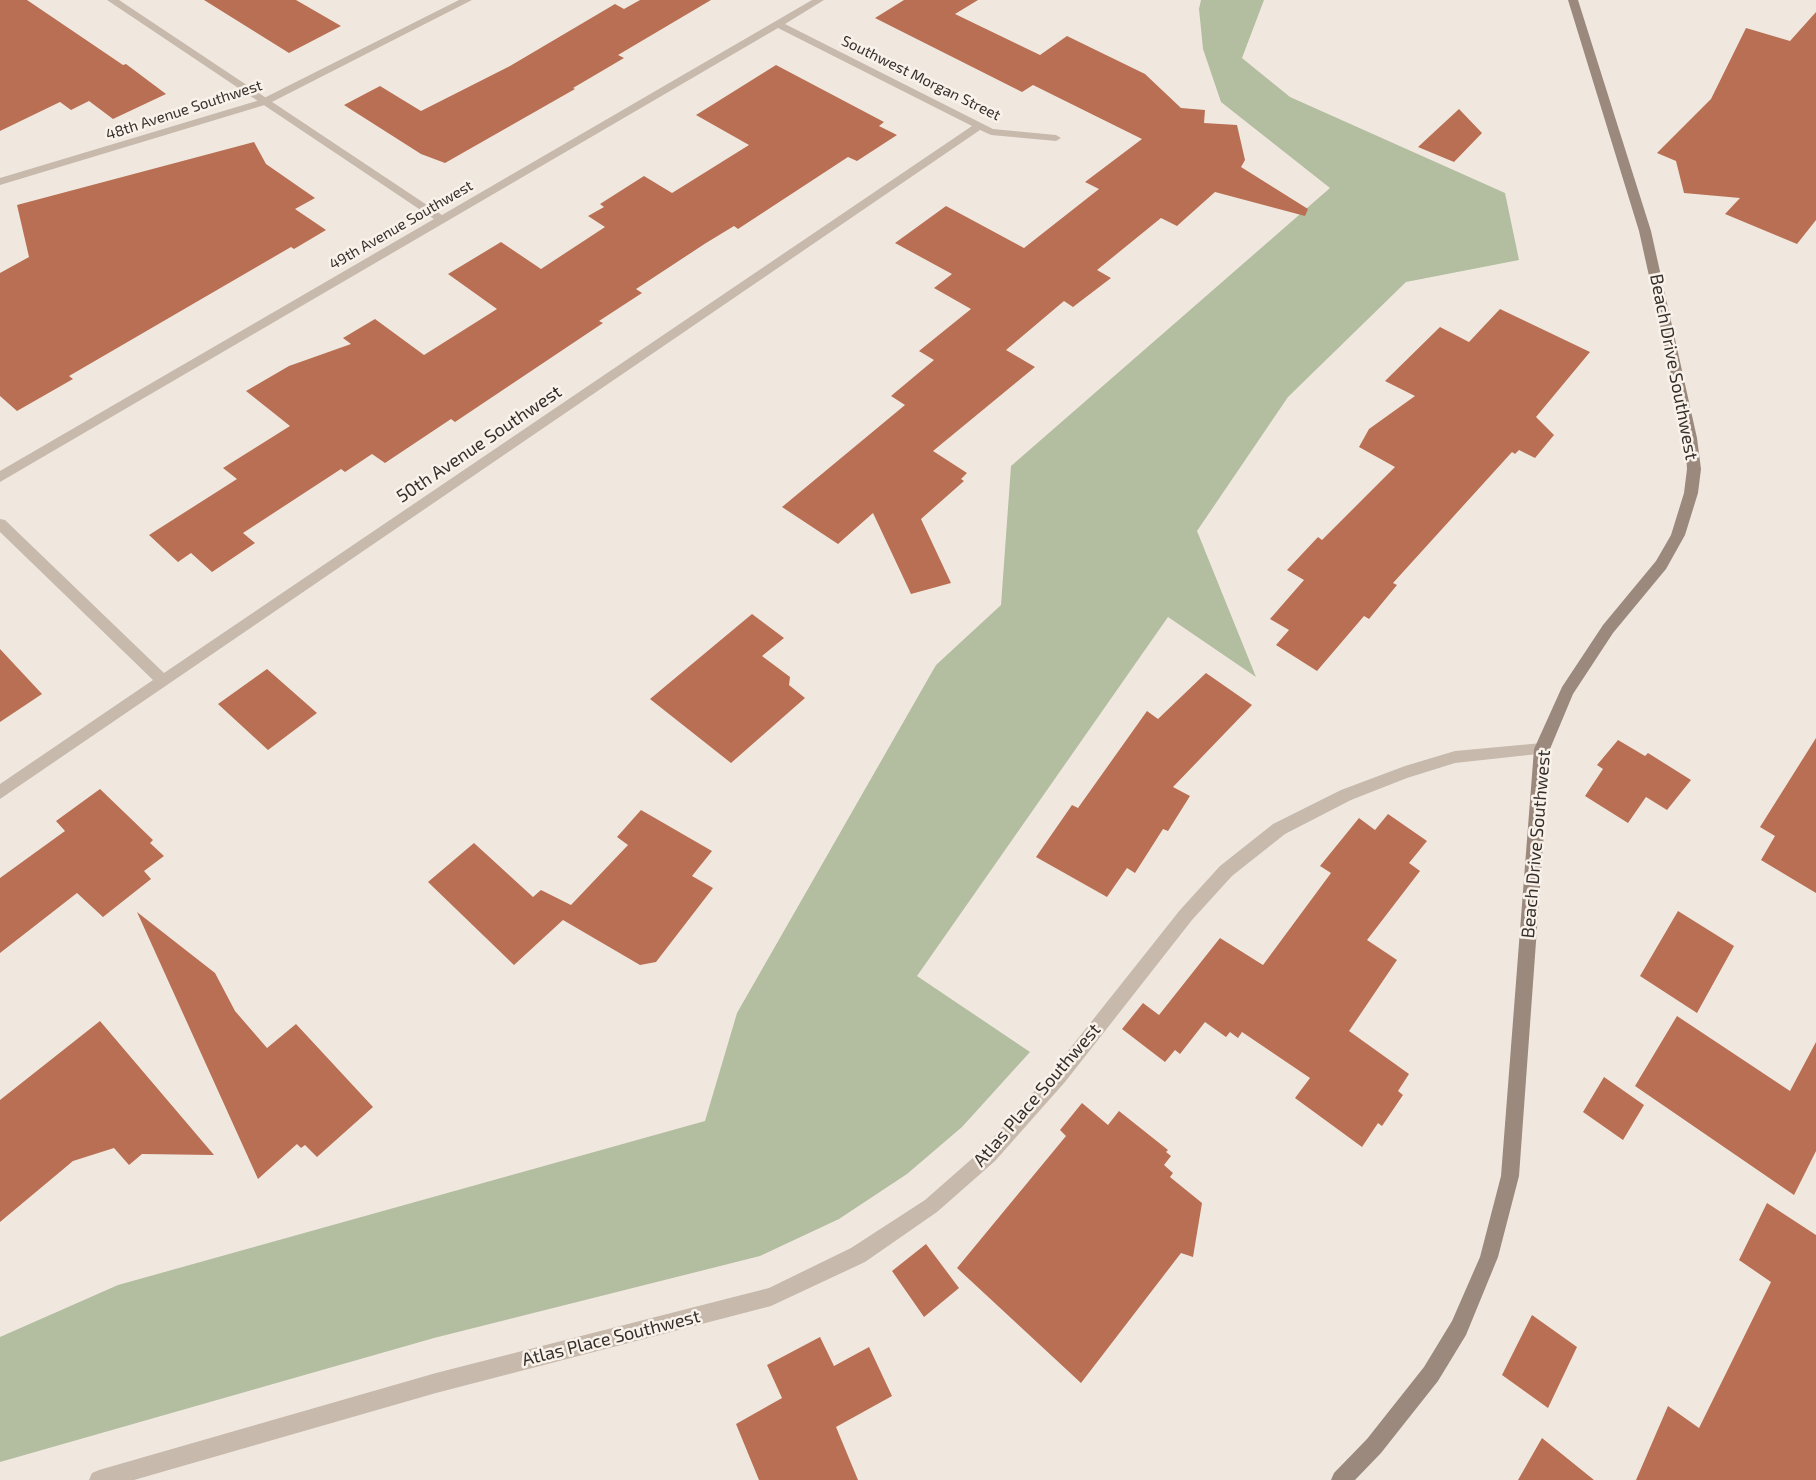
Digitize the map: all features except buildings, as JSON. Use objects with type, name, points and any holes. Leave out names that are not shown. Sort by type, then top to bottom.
[{"type":"main road","name":"Beach Drive Southwest","points":[[1341,1480],[1374,1446],[1431,1374],[1459,1328],[1489,1257],[1510,1176],[1542,748],[1567,691],[1608,629],[1661,565],[1678,536],[1691,494],[1694,469],[1691,438],[1645,231],[1573,0]]},
{"type":"street","points":[[111,0],[441,219]]},
{"type":"street","name":"48th Avenue Southwest","points":[[0,182],[264,102],[466,0]]},
{"type":"street","name":"49th Avenue Southwest","points":[[0,477],[819,0]]},
{"type":"street","name":"Southwest Morgan Street","points":[[778,24],[979,126],[1003,135],[1056,138]]},
{"type":"street","name":"50th Avenue Southwest","points":[[0,792],[979,126]]},
{"type":"street","points":[[0,525],[162,680]]},
{"type":"street","name":"Atlas Place Southwest","points":[[99,1480],[436,1383],[771,1297],[858,1255],[931,1206],[989,1155],[1059,1076],[1186,915],[1226,871],[1279,829],[1346,795],[1405,772],[1455,757],[1542,748]]},
{"type":"green space","points":[[1201,0],[1264,0],[1242,58],[1290,97],[1505,193],[1519,260],[1406,282],[1288,397],[1197,531],[1256,677],[1168,617],[917,976],[1030,1052],[962,1127],[907,1174],[839,1219],[760,1256],[434,1338],[0,1462],[0,1337],[118,1285],[705,1121],[737,1013],[936,665],[1001,605],[1011,466],[1330,188],[1221,102],[1203,49],[1199,9]]}]
